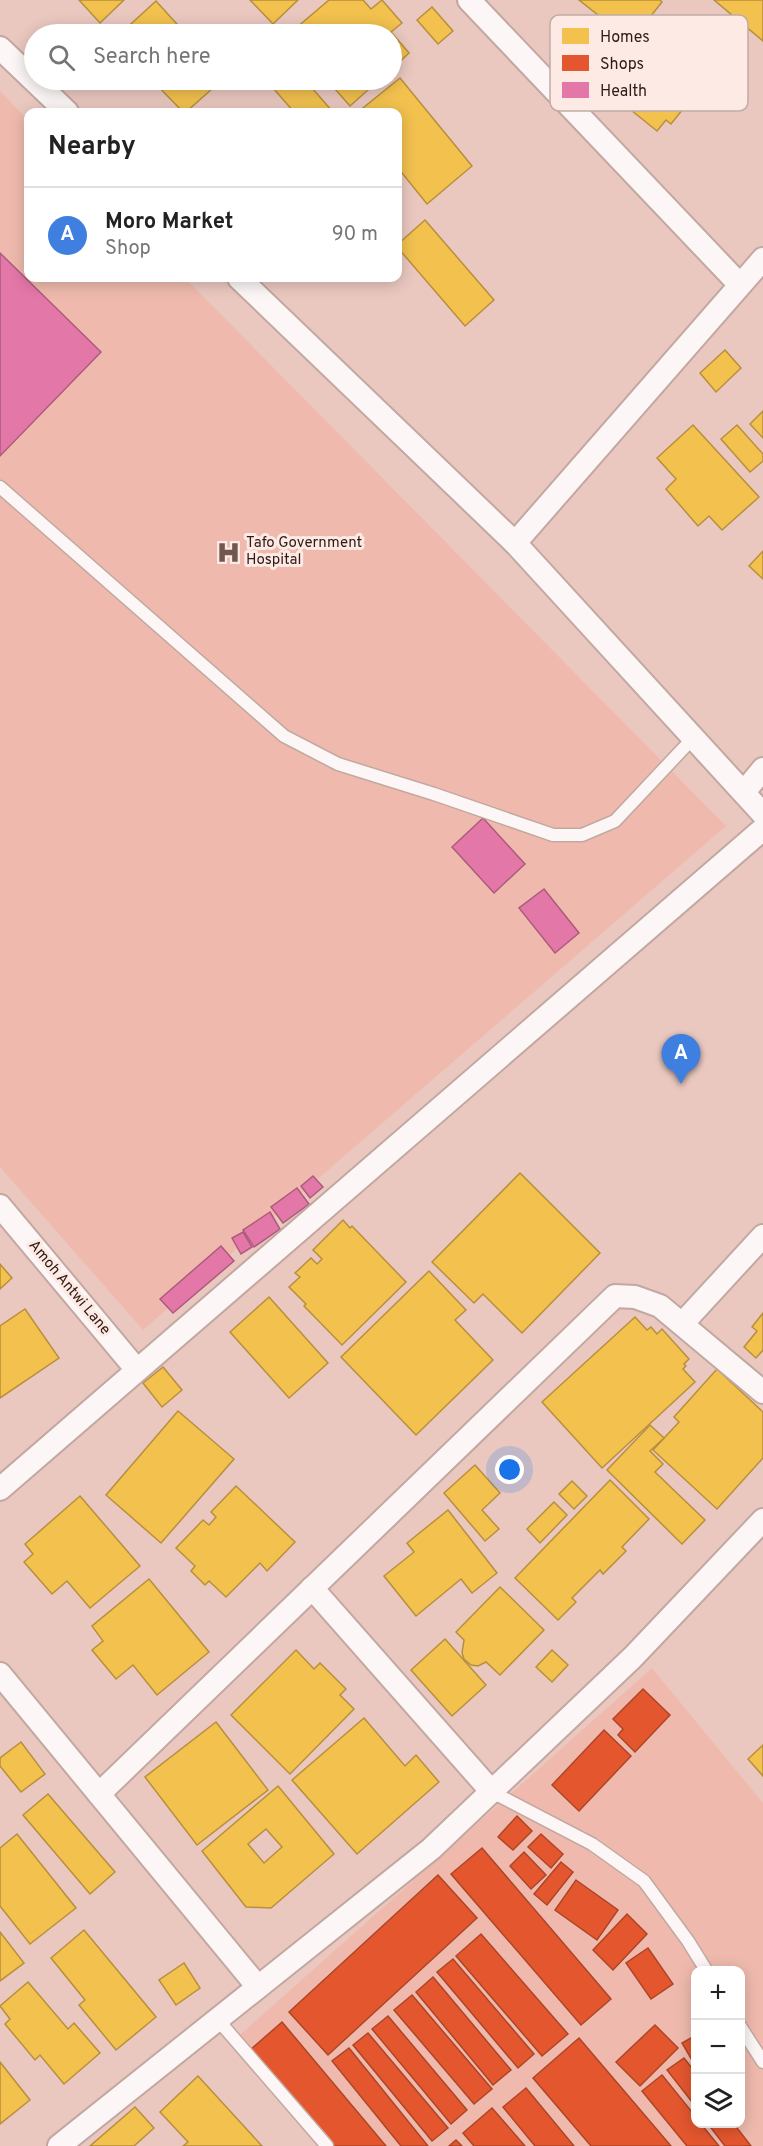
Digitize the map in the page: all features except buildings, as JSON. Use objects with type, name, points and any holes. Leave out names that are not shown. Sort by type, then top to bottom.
[{"type":"street","points":[[469,0],[550,85]]},
{"type":"street","points":[[0,48],[24,71]]},
{"type":"street","points":[[44,90],[63,108]]},
{"type":"street","points":[[575,111],[740,285]]},
{"type":"street","points":[[515,543],[763,259]]},
{"type":"street","points":[[243,282],[515,543],[763,814]]},
{"type":"street","points":[[744,792],[763,770]]},
{"type":"street","points":[[0,1489],[763,829]]},
{"type":"street","name":"Amoh Antwi Lane","points":[[0,1206],[137,1370]]},
{"type":"street","points":[[682,1324],[763,1236]]},
{"type":"street","points":[[99,1794],[615,1296],[635,1297],[660,1306],[763,1392]]},
{"type":"street","points":[[59,2146],[430,1850],[633,1658],[763,1520]]},
{"type":"street","points":[[312,1588],[492,1792]]},
{"type":"street","points":[[0,1674],[258,1987]]},
{"type":"lane","points":[[0,487],[284,736],[338,764],[553,835],[582,835],[615,821],[694,737]]},
{"type":"lane","points":[[492,1792],[592,1844],[644,1881],[688,1941],[703,1966]]},
{"type":"lane","points":[[218,2020],[327,2146]]},
{"type":"lane","points":[[745,2033],[763,2062]]},
{"type":"shaded area","name":"Tafo Government Hospital","points":[[0,91],[24,116],[24,282],[189,282],[726,826],[143,1330],[0,1167]]},
{"type":"shaded area","points":[[652,1668],[763,1803],[763,2146],[320,2146],[233,2041]]},
{"type":"place","name":"Tafo Government Hospital","points":[[228,552]]},
{"type":"place","name":"Moro Market","points":[[681,1084]]}]
